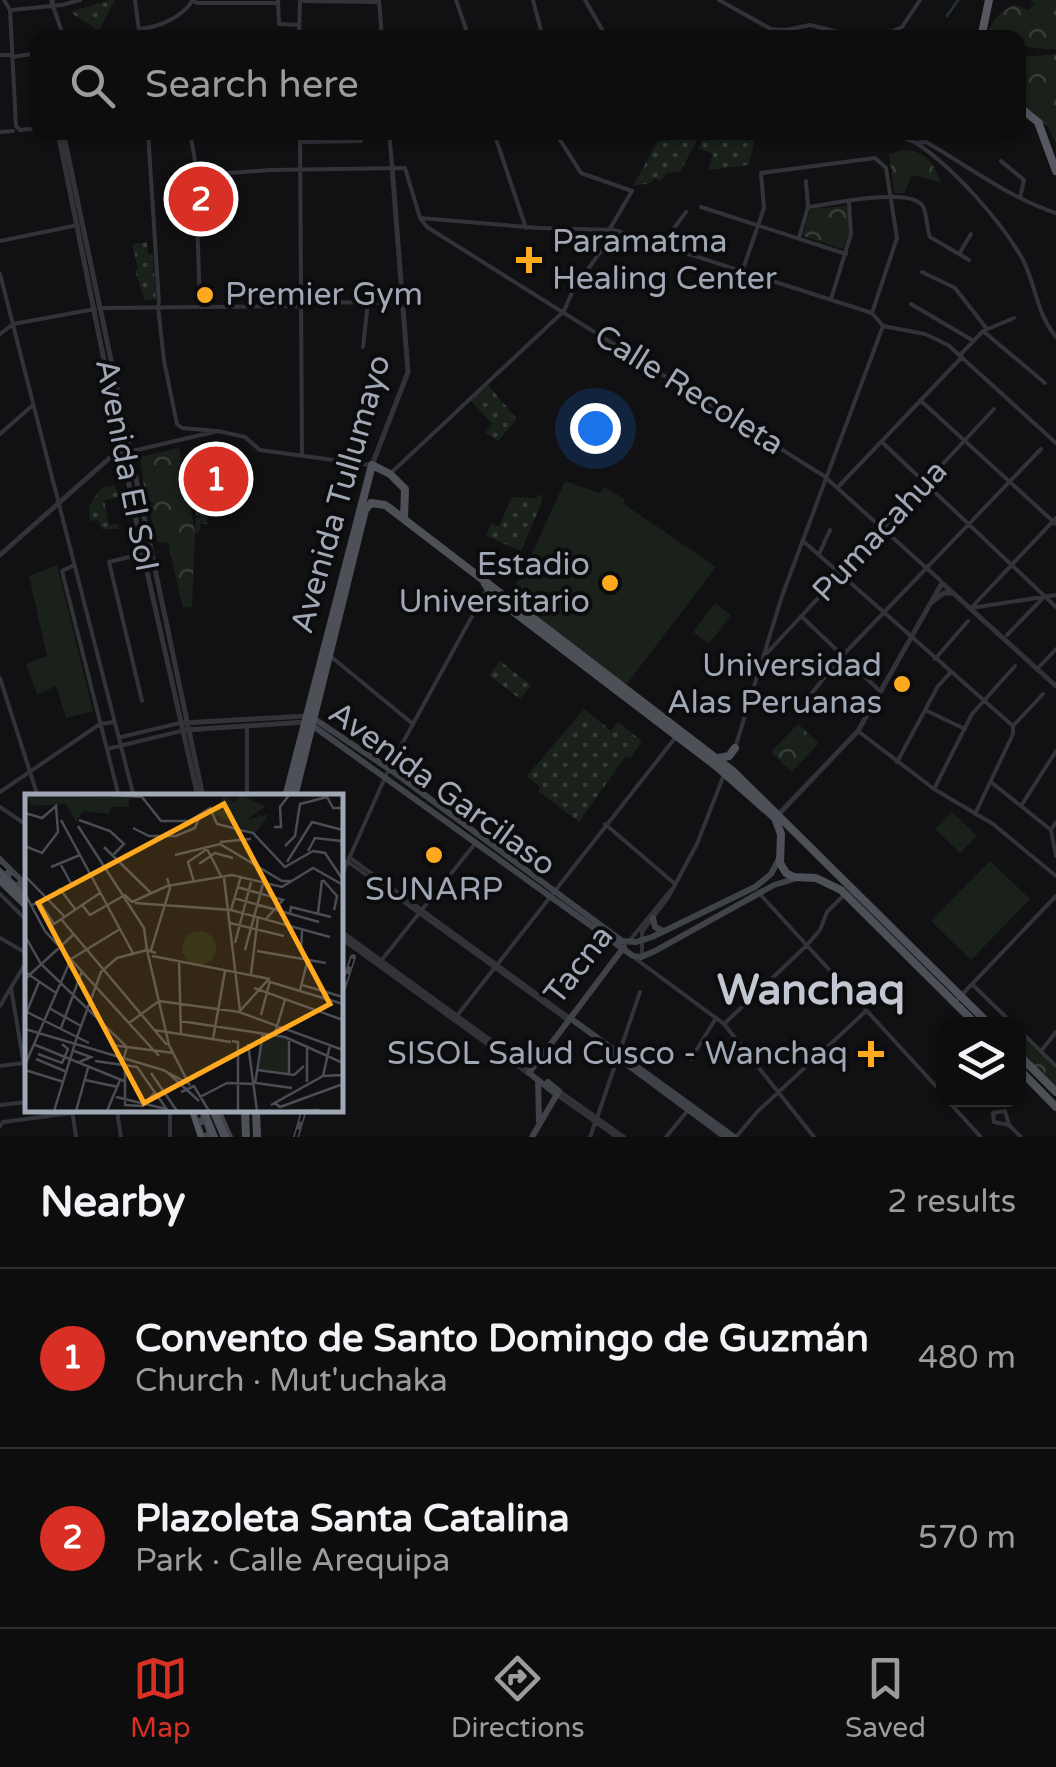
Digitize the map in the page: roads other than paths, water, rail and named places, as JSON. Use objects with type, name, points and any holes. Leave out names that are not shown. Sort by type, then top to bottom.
[{"type":"highway","points":[[982,30],[988,0]]},
{"type":"highway","points":[[1026,112],[1038,122],[1056,171]]},
{"type":"highway","points":[[197,1112],[199,1137]]},
{"type":"main road","points":[[368,464],[390,474],[405,489],[404,518]]},
{"type":"main road","name":"Avenida Tullumayo","points":[[291,794],[368,464]]},
{"type":"main road","points":[[363,490],[679,732],[778,814],[971,1017]]},
{"type":"main road","points":[[386,506],[404,502]]},
{"type":"main road","name":"Avenida Tullumayo","points":[[310,721],[365,510],[371,504],[386,506]]},
{"type":"main road","name":"Avenida Garcilaso","points":[[310,721],[387,772],[636,957]]},
{"type":"main road","points":[[679,732],[715,756],[726,770]]},
{"type":"main road","points":[[715,756],[725,758],[736,748]]},
{"type":"main road","points":[[778,814],[784,872],[823,880],[845,894],[981,1017]]},
{"type":"main road","points":[[636,957],[655,951],[757,890],[790,844],[804,844]]},
{"type":"main road","points":[[642,940],[757,890],[801,877],[814,867],[814,853]]},
{"type":"main road","points":[[0,859],[24,885]]},
{"type":"main road","points":[[0,869],[24,885]]},
{"type":"main road","points":[[0,878],[25,905]]},
{"type":"main road","name":"Avenida Garcilaso","points":[[552,895],[619,939],[630,942]]},
{"type":"main road","points":[[652,918],[655,927],[664,932]]},
{"type":"main road","name":"Tacna","points":[[530,1072],[622,949],[630,942],[642,940]]},
{"type":"main road","points":[[569,1019],[735,1137]]},
{"type":"main road","points":[[1026,1062],[1056,1092]]},
{"type":"main road","points":[[530,1072],[558,1092]]},
{"type":"main road","points":[[530,1072],[558,1092]]},
{"type":"main road","points":[[1026,1076],[1056,1106]]},
{"type":"main road","points":[[538,1080],[539,1122]]},
{"type":"main road","points":[[532,1137],[558,1092]]},
{"type":"main road","points":[[690,1107],[725,1137]]},
{"type":"main road","points":[[198,1112],[214,1137]]},
{"type":"main road","points":[[216,1112],[229,1137]]},
{"type":"main road","points":[[256,1112],[257,1137]]},
{"type":"street","points":[[4,0],[10,10],[15,130]]},
{"type":"street","points":[[10,10],[80,0]]},
{"type":"street","points":[[135,0],[139,29],[159,25],[188,9],[192,1],[278,2],[279,24],[299,25]]},
{"type":"street","points":[[456,0],[465,30]]},
{"type":"street","points":[[533,0],[541,30]]},
{"type":"street","points":[[585,0],[603,30]]},
{"type":"street","points":[[719,0],[771,29],[810,25],[830,30]]},
{"type":"street","points":[[895,30],[902,27],[920,0]]},
{"type":"street","points":[[299,30],[300,1],[379,1],[381,30]]},
{"type":"street","points":[[52,3],[61,30]]},
{"type":"street","points":[[0,55],[30,54]]},
{"type":"street","points":[[0,132],[30,129]]},
{"type":"street","name":"Avenida El Sol","points":[[63,140],[199,794]]},
{"type":"street","points":[[148,140],[158,304],[177,424],[244,437],[260,450],[368,464]]},
{"type":"street","points":[[191,140],[197,172],[201,175],[405,168],[420,218],[526,228],[614,230],[872,313],[883,326],[925,334],[961,356],[1056,442]]},
{"type":"street","points":[[302,455],[300,142],[361,140]]},
{"type":"street","points":[[390,140],[392,166]]},
{"type":"street","points":[[496,140],[526,228]]},
{"type":"street","points":[[560,140],[580,173],[632,191],[608,232]]},
{"type":"street","points":[[906,140],[926,142],[1020,198],[1056,213]]},
{"type":"street","points":[[916,143],[960,182],[999,225],[1024,261],[1042,317],[1056,337]]},
{"type":"street","points":[[742,272],[764,208],[762,173],[875,158],[886,168],[897,238],[872,313]]},
{"type":"street","points":[[1001,161],[1024,180],[1020,198]]},
{"type":"street","name":"Avenida Tullumayo","points":[[368,464],[408,372],[392,166]]},
{"type":"street","points":[[799,238],[808,207],[806,181]]},
{"type":"street","points":[[808,207],[904,196],[921,204],[930,237],[969,260]]},
{"type":"street","points":[[831,300],[852,224],[849,202]]},
{"type":"street","points":[[700,208],[846,254]]},
{"type":"street","points":[[660,246],[686,212]]},
{"type":"street","points":[[197,217],[200,306]]},
{"type":"street","name":"Calle Recoleta","points":[[420,218],[434,232],[828,478],[942,583]]},
{"type":"street","points":[[0,241],[80,224]]},
{"type":"street","points":[[390,474],[564,310],[606,243],[623,245],[608,232]]},
{"type":"street","points":[[959,254],[971,234]]},
{"type":"street","points":[[922,272],[955,288],[985,330],[1045,382]]},
{"type":"street","points":[[0,274],[133,794]]},
{"type":"street","points":[[363,347],[368,302]]},
{"type":"street","points":[[0,334],[13,324],[97,309],[158,304],[403,303]]},
{"type":"street","points":[[911,304],[972,340]]},
{"type":"street","points":[[839,486],[972,340],[1014,318]]},
{"type":"street","name":"Tacna","points":[[636,957],[644,952],[642,932],[698,844],[736,748],[767,653],[768,636],[883,326]]},
{"type":"street","points":[[920,400],[1055,521],[971,608]]},
{"type":"street","points":[[0,434],[33,405]]},
{"type":"street","name":"Pumacahua","points":[[767,653],[994,409]]},
{"type":"street","points":[[0,555],[114,456],[218,431]]},
{"type":"street","points":[[882,442],[1056,606]]},
{"type":"street","points":[[807,698],[842,656],[1042,448]]},
{"type":"street","points":[[818,554],[830,530]]},
{"type":"street","points":[[803,540],[1013,726]]},
{"type":"street","points":[[142,701],[109,562],[146,553]]},
{"type":"street","points":[[74,565],[62,571],[118,794]]},
{"type":"street","points":[[778,814],[858,731],[942,583],[1056,686]]},
{"type":"street","points":[[342,874],[387,772],[487,585]]},
{"type":"street","points":[[927,608],[941,595],[954,593]]},
{"type":"street","points":[[971,608],[1056,595]]},
{"type":"street","points":[[1006,635],[1044,597]]},
{"type":"street","points":[[801,616],[881,692]]},
{"type":"street","points":[[935,659],[968,621]]},
{"type":"street","points":[[1040,666],[1056,649]]},
{"type":"street","points":[[330,655],[412,724]]},
{"type":"street","points":[[934,789],[965,730],[1015,666]]},
{"type":"street","points":[[898,762],[938,686],[951,672]]},
{"type":"street","points":[[0,678],[37,794]]},
{"type":"street","points":[[975,814],[1013,734],[1013,726],[1043,694]]},
{"type":"street","points":[[925,710],[965,730]]},
{"type":"street","name":"Avenida Garcilaso","points":[[107,750],[183,727],[310,721]]},
{"type":"street","name":"Avenida Garcilaso","points":[[120,738],[183,727],[310,721]]},
{"type":"street","points":[[0,792],[100,724],[114,722]]},
{"type":"street","points":[[247,724],[247,794]]},
{"type":"street","points":[[858,731],[934,789],[993,824],[1056,876]]},
{"type":"street","points":[[456,1017],[679,732]]},
{"type":"street","points":[[1021,806],[1056,751]]},
{"type":"street","points":[[991,782],[1051,830],[1056,856]]},
{"type":"street","points":[[0,807],[25,824]]},
{"type":"street","points":[[1051,830],[1056,822]]},
{"type":"street","points":[[605,824],[675,884]]},
{"type":"street","points":[[380,962],[478,840]]},
{"type":"street","points":[[348,859],[569,1019]]},
{"type":"street","points":[[0,878],[24,885]]},
{"type":"street","name":"Tacna","points":[[630,942],[671,890]]},
{"type":"street","points":[[757,890],[936,1086]]},
{"type":"street","points":[[0,894],[25,919]]},
{"type":"street","points":[[724,1024],[807,945],[820,930],[827,912],[845,894]]},
{"type":"street","points":[[958,1000],[1056,896]]},
{"type":"street","points":[[342,935],[530,1072]]},
{"type":"street","points":[[0,938],[25,954]]},
{"type":"street","points":[[636,957],[724,1024],[814,1137]]},
{"type":"street","points":[[0,1006],[25,962]]},
{"type":"street","points":[[973,985],[1006,1017]]},
{"type":"street","points":[[12,988],[25,1070]]},
{"type":"street","points":[[590,1137],[640,992]]},
{"type":"street","points":[[735,1137],[866,1010]]},
{"type":"street","points":[[691,1058],[716,1018]]},
{"type":"street","points":[[1041,1051],[1056,1032]]},
{"type":"street","points":[[1026,1037],[1056,1066]]},
{"type":"street","points":[[0,1066],[24,1063]]},
{"type":"street","points":[[558,1092],[620,1137]]},
{"type":"street","points":[[0,1106],[25,1102]]},
{"type":"street","points":[[666,1137],[690,1107]]},
{"type":"street","points":[[955,1107],[982,1137]]},
{"type":"street","points":[[0,1126],[3,1122],[66,1112]]},
{"type":"street","points":[[72,1112],[76,1137]]},
{"type":"street","points":[[117,1112],[120,1137]]},
{"type":"street","points":[[1010,1125],[1020,1137]]},
{"type":"waterway","points":[[947,16],[958,0]]},
{"type":"railway","points":[[0,865],[25,889]]},
{"type":"railway","points":[[342,991],[353,957]]},
{"type":"railway","points":[[198,1112],[207,1137]]},
{"type":"railway","points":[[296,1137],[303,1112]]},
{"type":"place","name":"Plazoleta Santa Catalina","points":[[201,199]]},
{"type":"place","name":"Paramatma Healing Center","points":[[529,260]]},
{"type":"place","name":"Premier Gym","points":[[205,295]]},
{"type":"place","name":"Convento de Santo Domingo de Guzmán","points":[[216,479]]},
{"type":"place","name":"Estadio Universitario","points":[[610,583]]},
{"type":"place","name":"Universidad Alas Peruanas","points":[[902,684]]},
{"type":"place","name":"SUNARP","points":[[434,855]]},
{"type":"place","name":"SISOL Salud Cusco - Wanchaq","points":[[871,1054]]},
{"type":"district","name":"Wanchaq","points":[[811,990]]}]
